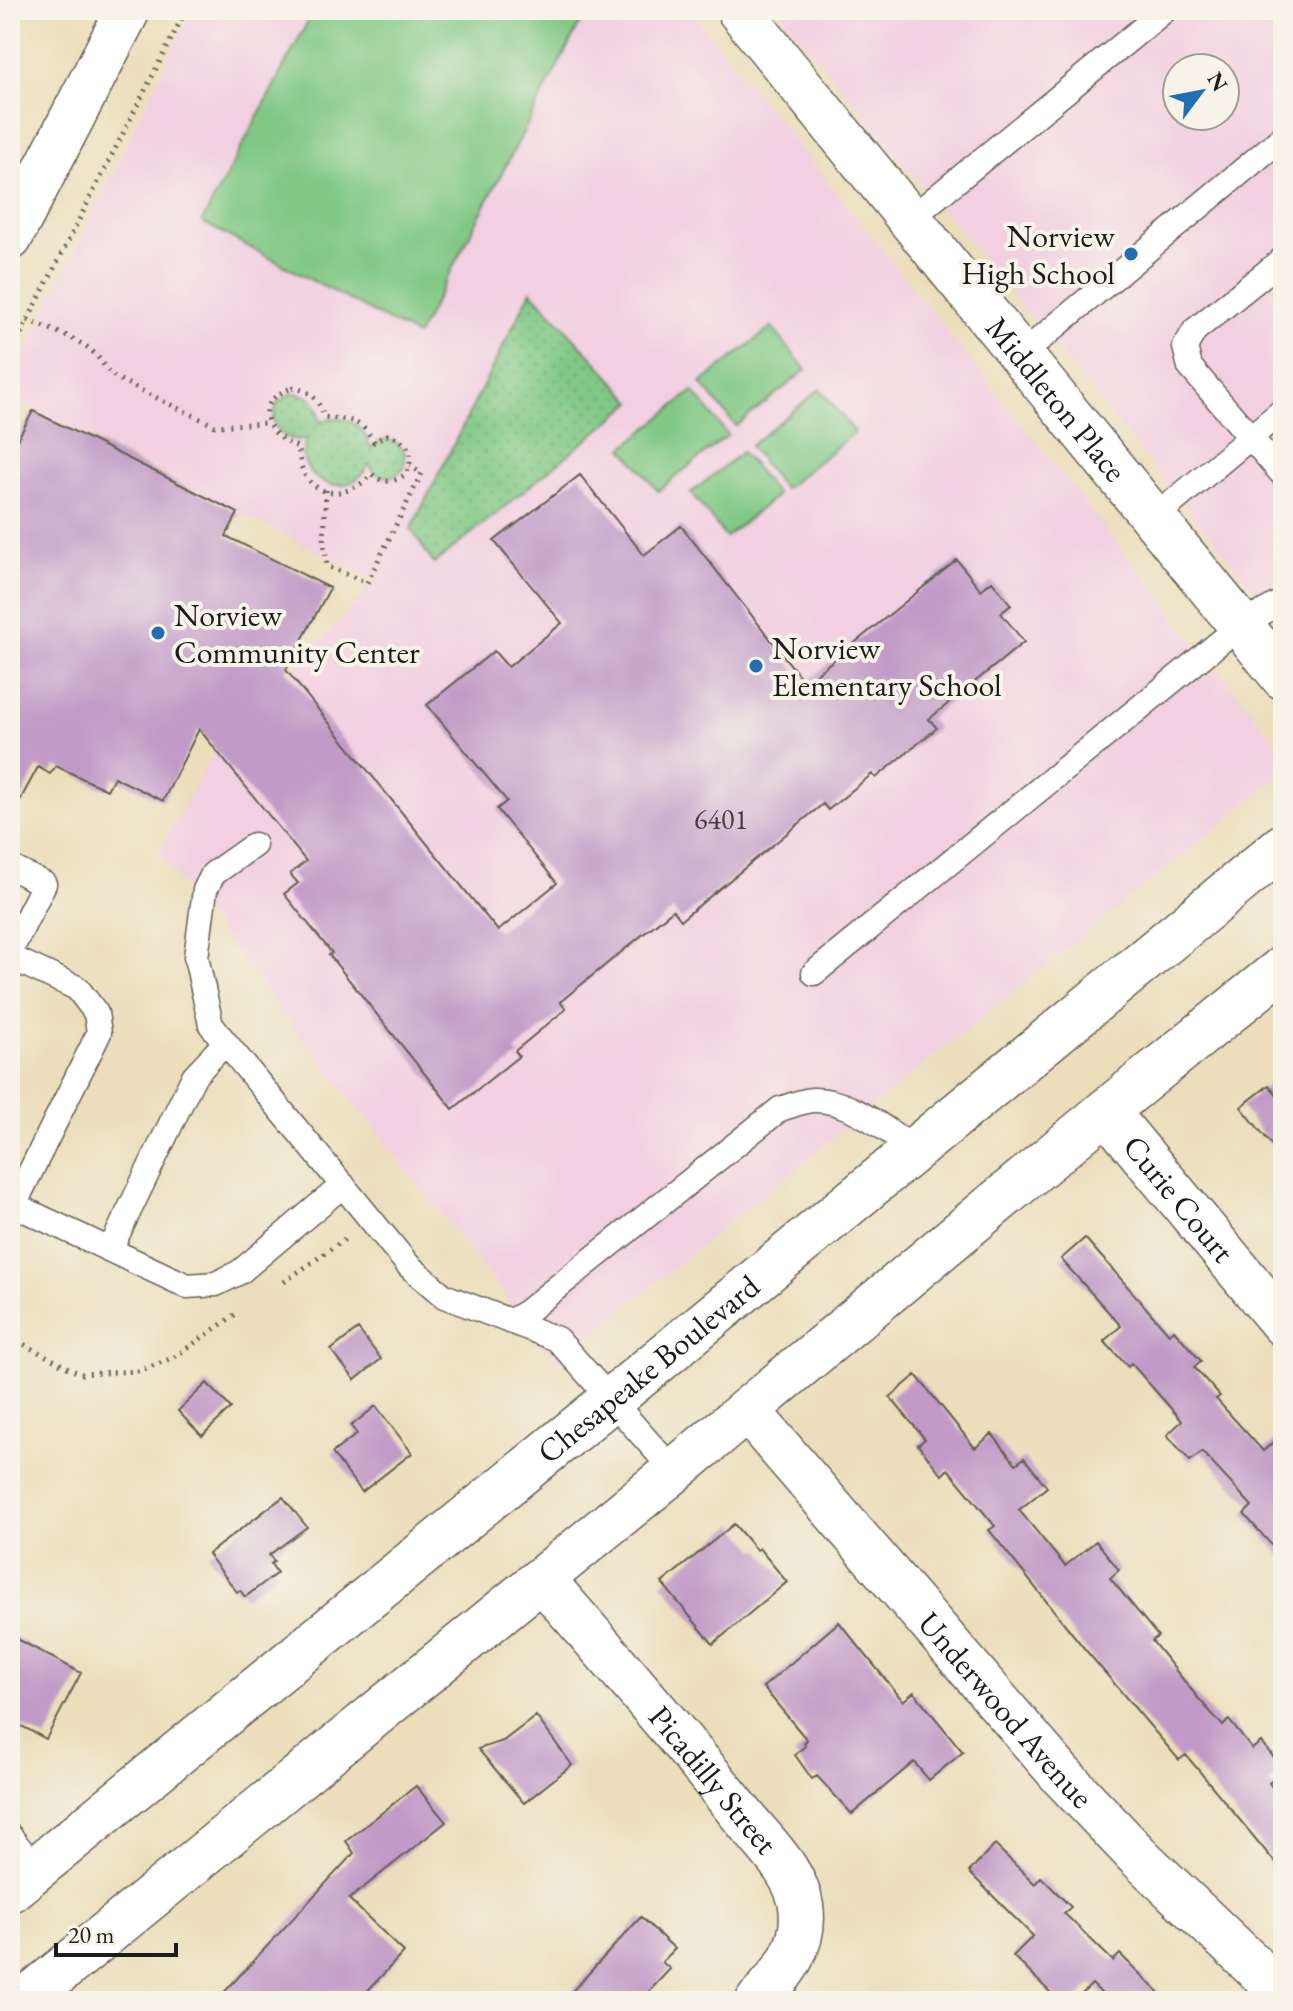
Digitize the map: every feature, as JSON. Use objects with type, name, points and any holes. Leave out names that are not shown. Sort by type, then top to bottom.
[{"type":"main road","points":[[10,238],[21,189],[128,10]]},
{"type":"main road","name":"Middleton Place","points":[[739,10],[1283,677]]},
{"type":"main road","name":"Chesapeake Boulevard","points":[[19,1865],[611,1400],[1283,846]]},
{"type":"main road","points":[[24,2001],[674,1471],[1106,1111],[1283,968]]},
{"type":"main road","name":"Curie Court","points":[[1106,1111],[1283,1324]]},
{"type":"main road","name":"Underwood Avenue","points":[[747,1410],[1062,1776],[1139,1857],[1283,1994]]},
{"type":"main road","name":"Picadilly Street","points":[[542,1579],[691,1751],[791,1878],[801,1904],[802,1926],[794,1958],[758,2001]]},
{"type":"lane","points":[[910,219],[1165,10]]},
{"type":"lane","points":[[1021,355],[1283,137]]},
{"type":"lane","points":[[1283,259],[1195,330],[1185,347],[1190,367],[1283,475]]},
{"type":"lane","points":[[1154,518],[1283,410]]},
{"type":"lane","points":[[814,973],[1241,625],[1283,601]]},
{"type":"lane","points":[[254,845],[213,874],[205,890],[196,957],[211,1025],[409,1266],[444,1296],[557,1339],[674,1471]]},
{"type":"lane","points":[[10,867],[44,884],[10,954],[77,988],[96,1013],[99,1033],[12,1204],[187,1286],[216,1284],[240,1272],[343,1185]]},
{"type":"lane","points":[[110,1250],[194,1076],[225,1043]]},
{"type":"lane","points":[[511,1321],[780,1109],[810,1100],[831,1102],[855,1111],[916,1149]]},
{"type":"path","points":[[10,355],[186,10]]},
{"type":"path","points":[[28,320],[83,345],[118,379],[215,426],[268,423]]},
{"type":"path","points":[[292,388],[302,389],[319,402],[324,417],[343,417],[356,422],[368,431],[374,442],[387,435],[403,441],[412,457],[410,466],[399,479],[381,481],[372,474],[362,486],[349,492],[334,493],[319,489],[308,479],[301,466],[298,447],[277,438],[268,423],[268,408],[281,392],[292,388]]},
{"type":"path","points":[[326,490],[324,541],[327,566],[367,583],[422,473],[410,466]]},
{"type":"shaded area","name":"Norview Elementary School","points":[[192,10],[690,10],[1283,751],[1283,774],[557,1362],[158,854],[207,763],[376,581],[10,397],[10,385]]},
{"type":"shaded area","name":"Norview High School","points":[[778,10],[1283,10],[1283,625]]},
{"type":"green space","points":[[314,10],[587,10],[417,336],[202,222]]},
{"type":"green space","points":[[531,291],[633,402],[434,564],[411,529]]},
{"type":"green space","points":[[772,327],[806,370],[736,426],[701,383]]},
{"type":"green space","points":[[820,389],[855,432],[784,489],[750,446]]},
{"type":"green space","points":[[693,391],[728,435],[658,491],[623,448]]},
{"type":"green space","points":[[292,393],[305,395],[313,401],[320,422],[337,418],[352,422],[363,432],[371,448],[381,440],[395,441],[405,452],[404,467],[395,475],[385,477],[376,473],[369,464],[360,477],[336,485],[313,476],[306,466],[303,453],[306,439],[286,437],[278,431],[273,420],[277,403]]},
{"type":"green space","points":[[742,452],[777,495],[726,537],[691,493]]},
{"type":"building","points":[[33,411],[238,513],[226,536],[330,588],[286,670],[498,931],[557,883],[497,809],[507,801],[427,705],[494,651],[508,667],[562,623],[494,541],[580,475],[644,555],[681,526],[805,683],[957,560],[981,590],[992,581],[1011,605],[1001,613],[1024,642],[929,719],[937,728],[876,778],[872,774],[828,810],[823,804],[681,920],[673,910],[560,1002],[566,1009],[515,1051],[519,1056],[453,1109],[284,894],[298,883],[290,874],[306,861],[199,729],[163,801],[114,777],[107,790],[56,766],[50,774],[38,767],[10,819],[10,453]]},
{"type":"building","points":[[1269,1085],[1283,1102],[1283,1159],[1241,1107]]},
{"type":"building","points":[[1085,1238],[1169,1334],[1174,1330],[1201,1361],[1194,1367],[1220,1396],[1216,1399],[1263,1451],[1283,1434],[1283,1558],[1244,1514],[1252,1506],[1202,1452],[1190,1461],[1167,1435],[1182,1421],[1131,1363],[1128,1367],[1104,1341],[1121,1326],[1061,1259]]},
{"type":"building","points":[[358,1329],[381,1359],[355,1380],[331,1350]]},
{"type":"building","points":[[916,1375],[975,1448],[992,1434],[1016,1464],[1024,1458],[1047,1487],[1019,1510],[1065,1566],[1096,1541],[1119,1570],[1110,1578],[1158,1636],[1152,1641],[1198,1698],[1223,1726],[1229,1720],[1252,1749],[1261,1742],[1283,1768],[1269,1783],[1283,1801],[1283,1872],[1186,1755],[1179,1760],[1084,1648],[989,1530],[995,1526],[948,1469],[942,1475],[918,1445],[925,1439],[890,1397]]},
{"type":"building","points":[[207,1383],[231,1408],[202,1436],[178,1411]]},
{"type":"building","points":[[376,1406],[412,1453],[362,1492],[332,1453],[357,1434],[351,1426]]},
{"type":"building","points":[[283,1497],[307,1527],[269,1555],[277,1573],[245,1597],[240,1590],[237,1592],[208,1554]]},
{"type":"building","points":[[734,1524],[787,1582],[713,1644],[662,1583]]},
{"type":"building","points":[[839,1622],[903,1701],[914,1692],[963,1752],[929,1780],[914,1762],[852,1814],[817,1776],[812,1779],[795,1755],[807,1740],[763,1687]]},
{"type":"building","points":[[10,1635],[81,1673],[46,1739],[10,1720]]},
{"type":"building","points":[[536,1716],[572,1765],[524,1803],[478,1749],[503,1741]]},
{"type":"building","points":[[416,1786],[446,1822],[349,1899],[404,1952],[358,2001],[216,2001],[354,1853],[346,1841]]},
{"type":"building","points":[[995,1845],[1035,1884],[1041,1877],[1071,1907],[1064,1913],[1113,1961],[1120,1954],[1167,2001],[1109,2001],[1092,1984],[1075,2001],[1059,2001],[1013,1956],[1033,1936],[969,1872]]},
{"type":"building","points":[[641,1917],[675,1949],[662,1962],[670,1969],[640,2001],[563,2001]]},
{"type":"place","name":"Norview High School","points":[[1131,254]]},
{"type":"place","name":"Norview Community Center","points":[[158,633]]},
{"type":"place","name":"Norview Elementary School","points":[[756,666]]}]
